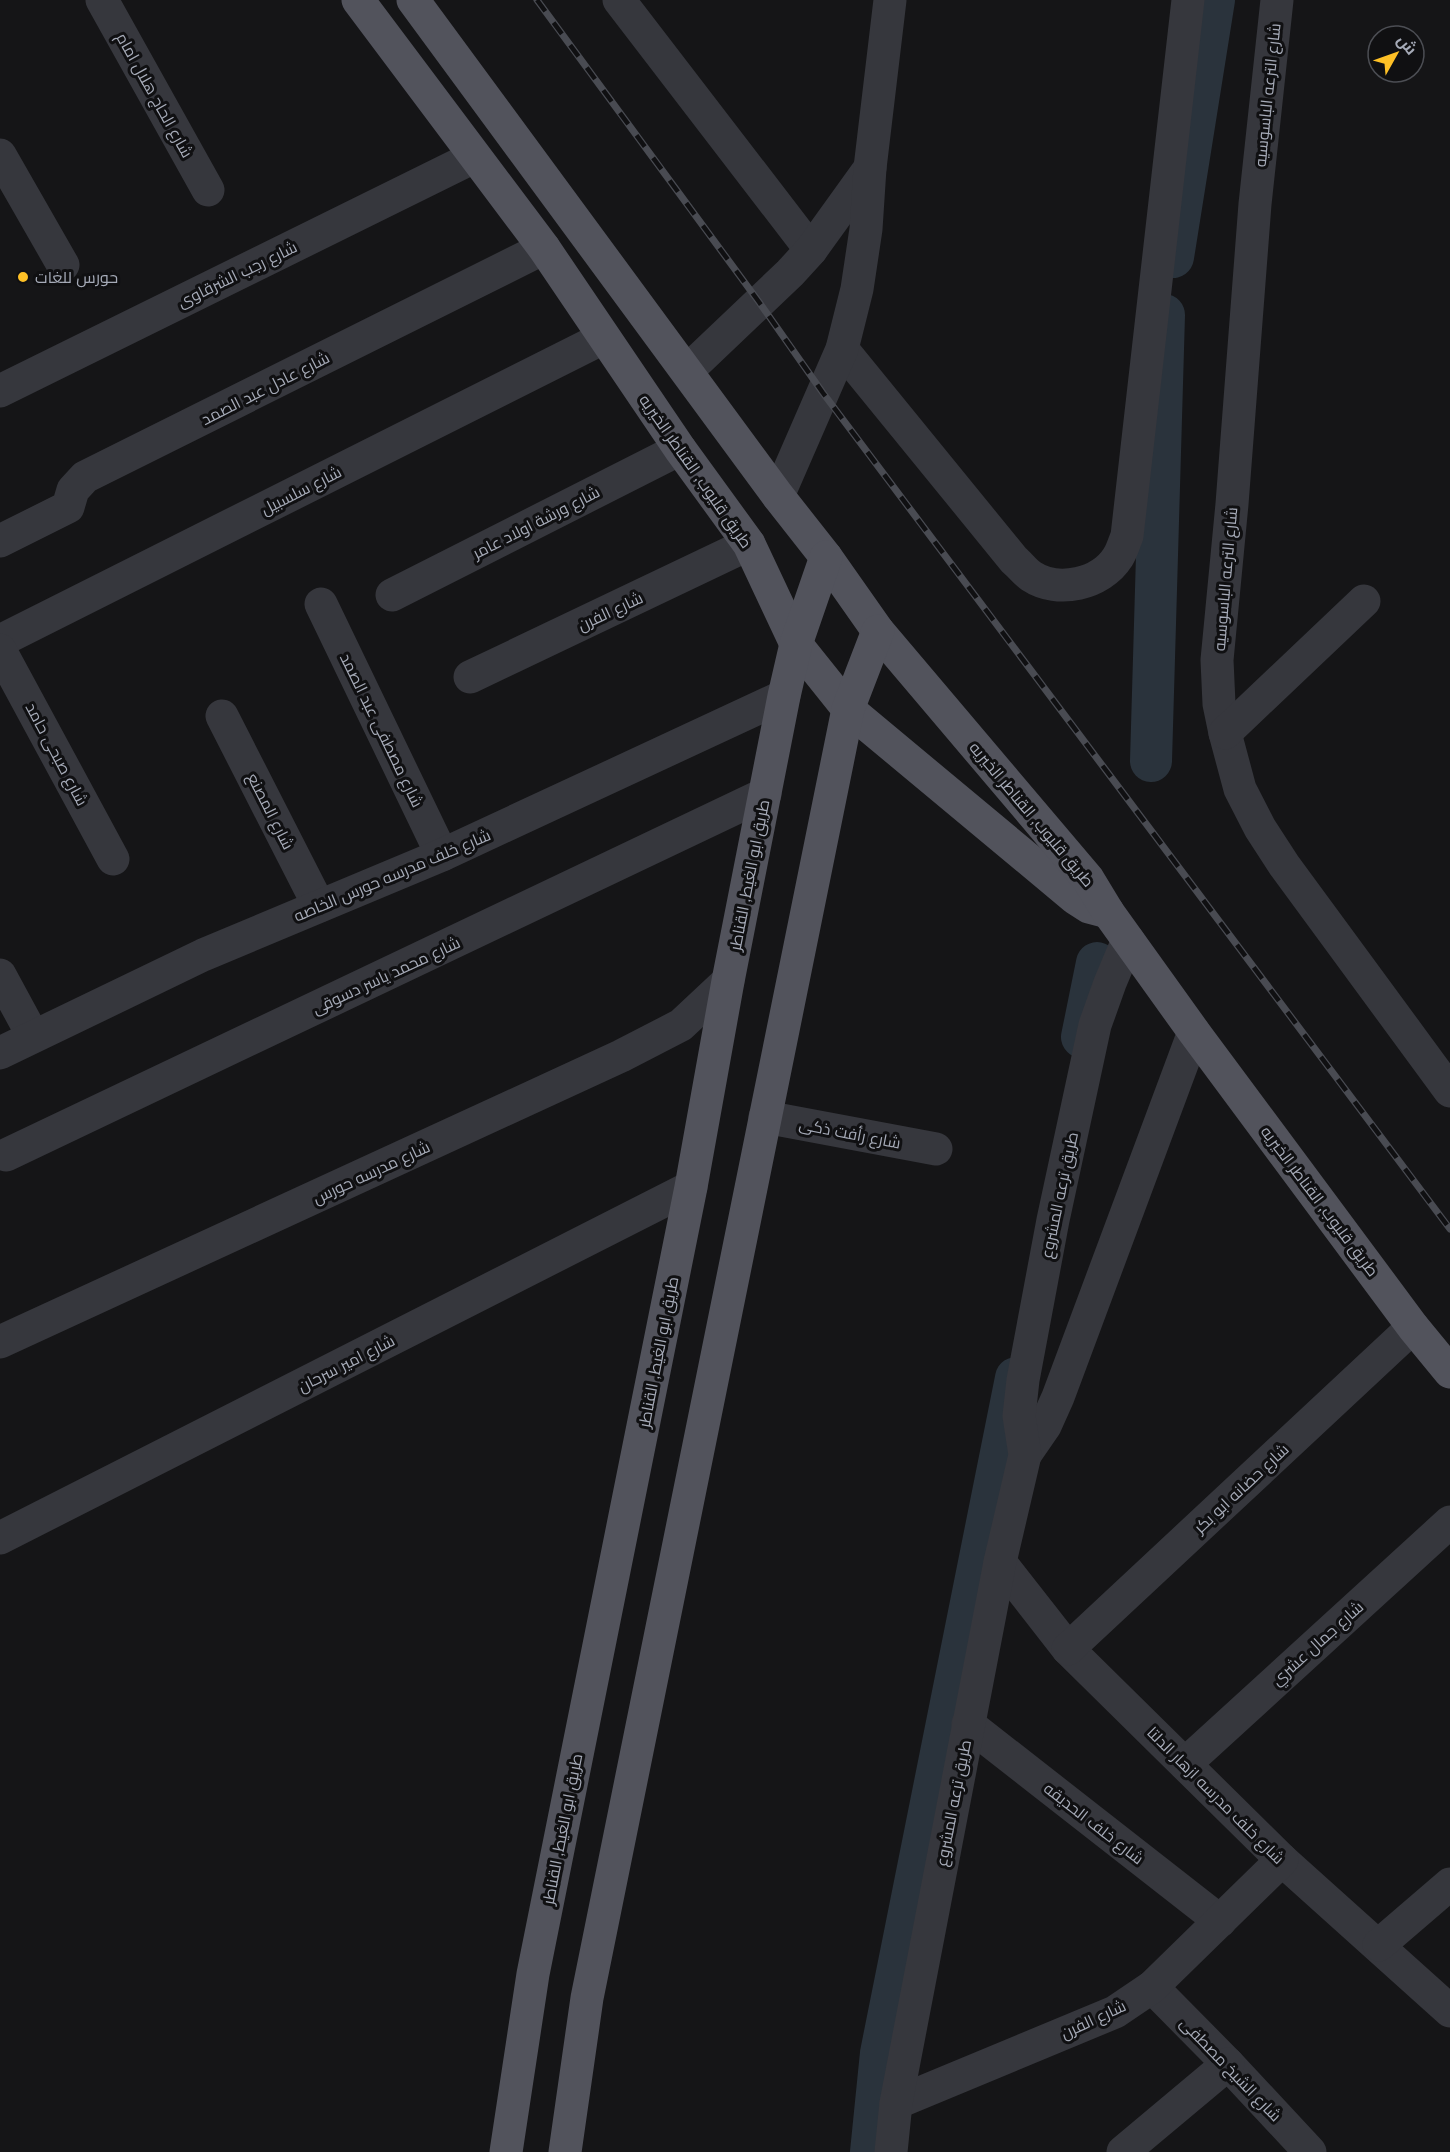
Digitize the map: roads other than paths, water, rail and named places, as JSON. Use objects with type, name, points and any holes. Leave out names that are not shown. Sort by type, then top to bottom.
[{"type":"main road","name":"طريق قليوب, القناطر الخيريه","points":[[358,0],[544,248],[603,338],[749,544],[796,644],[848,709],[1075,898],[1089,907],[1108,912]]},
{"type":"main road","name":"طريق قليوب, القناطر الخيريه","points":[[413,0],[778,496],[826,557],[878,632],[1088,879],[1108,912],[1194,1032],[1413,1327],[1450,1372]]},
{"type":"main road","name":"طريق ابو الغيط, القناطر","points":[[506,2152],[533,1974],[691,1187],[728,981],[784,696],[796,644],[826,557]]},
{"type":"main road","points":[[565,2152],[587,1998],[848,709],[878,632]]},
{"type":"street","name":"شارع الحاج هلال امام","points":[[102,0],[208,190]]},
{"type":"street","points":[[619,0],[811,250]]},
{"type":"street","points":[[778,496],[842,349],[857,289],[866,229],[870,168],[890,0]]},
{"type":"street","points":[[842,349],[1014,560],[1032,577],[1055,585],[1079,584],[1101,575],[1118,558],[1127,536],[1188,0]]},
{"type":"street","name":"شارع الترعه الباسوسيه","points":[[1277,0],[1255,204],[1232,504],[1217,660],[1220,704],[1240,789],[1260,828],[1284,865],[1450,1092]]},
{"type":"street","points":[[0,155],[63,265]]},
{"type":"street","name":"شارع رجب الشرقاوى","points":[[0,392],[474,157]]},
{"type":"street","points":[[687,371],[811,250],[870,168]]},
{"type":"street","name":"شارع عادل عبد الصمد","points":[[0,541],[68,507],[74,490],[85,477],[544,248]]},
{"type":"street","name":"شارع سلسبيل","points":[[0,641],[603,338]]},
{"type":"street","name":"شارع ورشة اولاد عامر","points":[[392,595],[680,449]]},
{"type":"street","name":"شارع الفرن","points":[[470,677],[749,544]]},
{"type":"street","points":[[1225,733],[1364,601]]},
{"type":"street","name":"شارع مصطفى عبد الصمد","points":[[321,604],[442,855]]},
{"type":"street","name":"شارع صبحى حامد","points":[[0,650],[113,859]]},
{"type":"street","name":"شارع خلف مدرسه حورس الخاصه","points":[[0,1053],[203,956],[442,855],[784,696]]},
{"type":"street","name":"شارع المصنع","points":[[222,716],[319,906]]},
{"type":"street","name":"شارع محمد ياسر دسوقى","points":[[6,1155],[765,794]]},
{"type":"street","name":"طريق ترعه المشروع","points":[[891,2152],[896,2103],[968,1724],[1024,1455],[1019,1416],[1023,1380],[1053,1220],[1095,1025],[1128,940]]},
{"type":"street","points":[[0,975],[33,1036]]},
{"type":"street","name":"شارع مدرسه حورس","points":[[0,1342],[621,1056],[681,1025],[728,981]]},
{"type":"street","name":"طريق ترعه المشروع","points":[[1024,1455],[1045,1426],[1058,1397],[1194,1032]]},
{"type":"street","name":"شارع رأفت ذكى","points":[[765,1117],[936,1149]]},
{"type":"street","name":"شارع امير سرحان","points":[[0,1538],[691,1187]]},
{"type":"street","name":"شارع حضانه ابو بكر","points":[[1068,1648],[1413,1327]]},
{"type":"street","name":"شارع جمال عشري","points":[[1185,1764],[1450,1522]]},
{"type":"street","name":"شارع خلف مدرسه ازهار الدلتا","points":[[1000,1562],[1068,1648],[1282,1860],[1450,2011]]},
{"type":"street","name":"شارع خلف الحديقه","points":[[968,1724],[1220,1921]]},
{"type":"street","name":"شارع الفرن","points":[[896,2103],[1115,2012],[1152,1987],[1282,1860]]},
{"type":"street","points":[[1378,1945],[1450,1884]]},
{"type":"street","name":"شارع الشيخ مصطفى","points":[[1152,1987],[1310,2152]]},
{"type":"street","points":[[1123,2152],[1228,2064]]},
{"type":"waterway","points":[[1173,257],[1214,0]]},
{"type":"waterway","points":[[1151,761],[1164,315]]},
{"type":"waterway","points":[[1082,1037],[1097,963]]},
{"type":"waterway","points":[[871,2152],[881,2053],[1016,1378]]},
{"type":"railway","points":[[537,0],[823,393],[1450,1229]]},
{"type":"place","name":"حورس للغات","points":[[23,277]]}]
